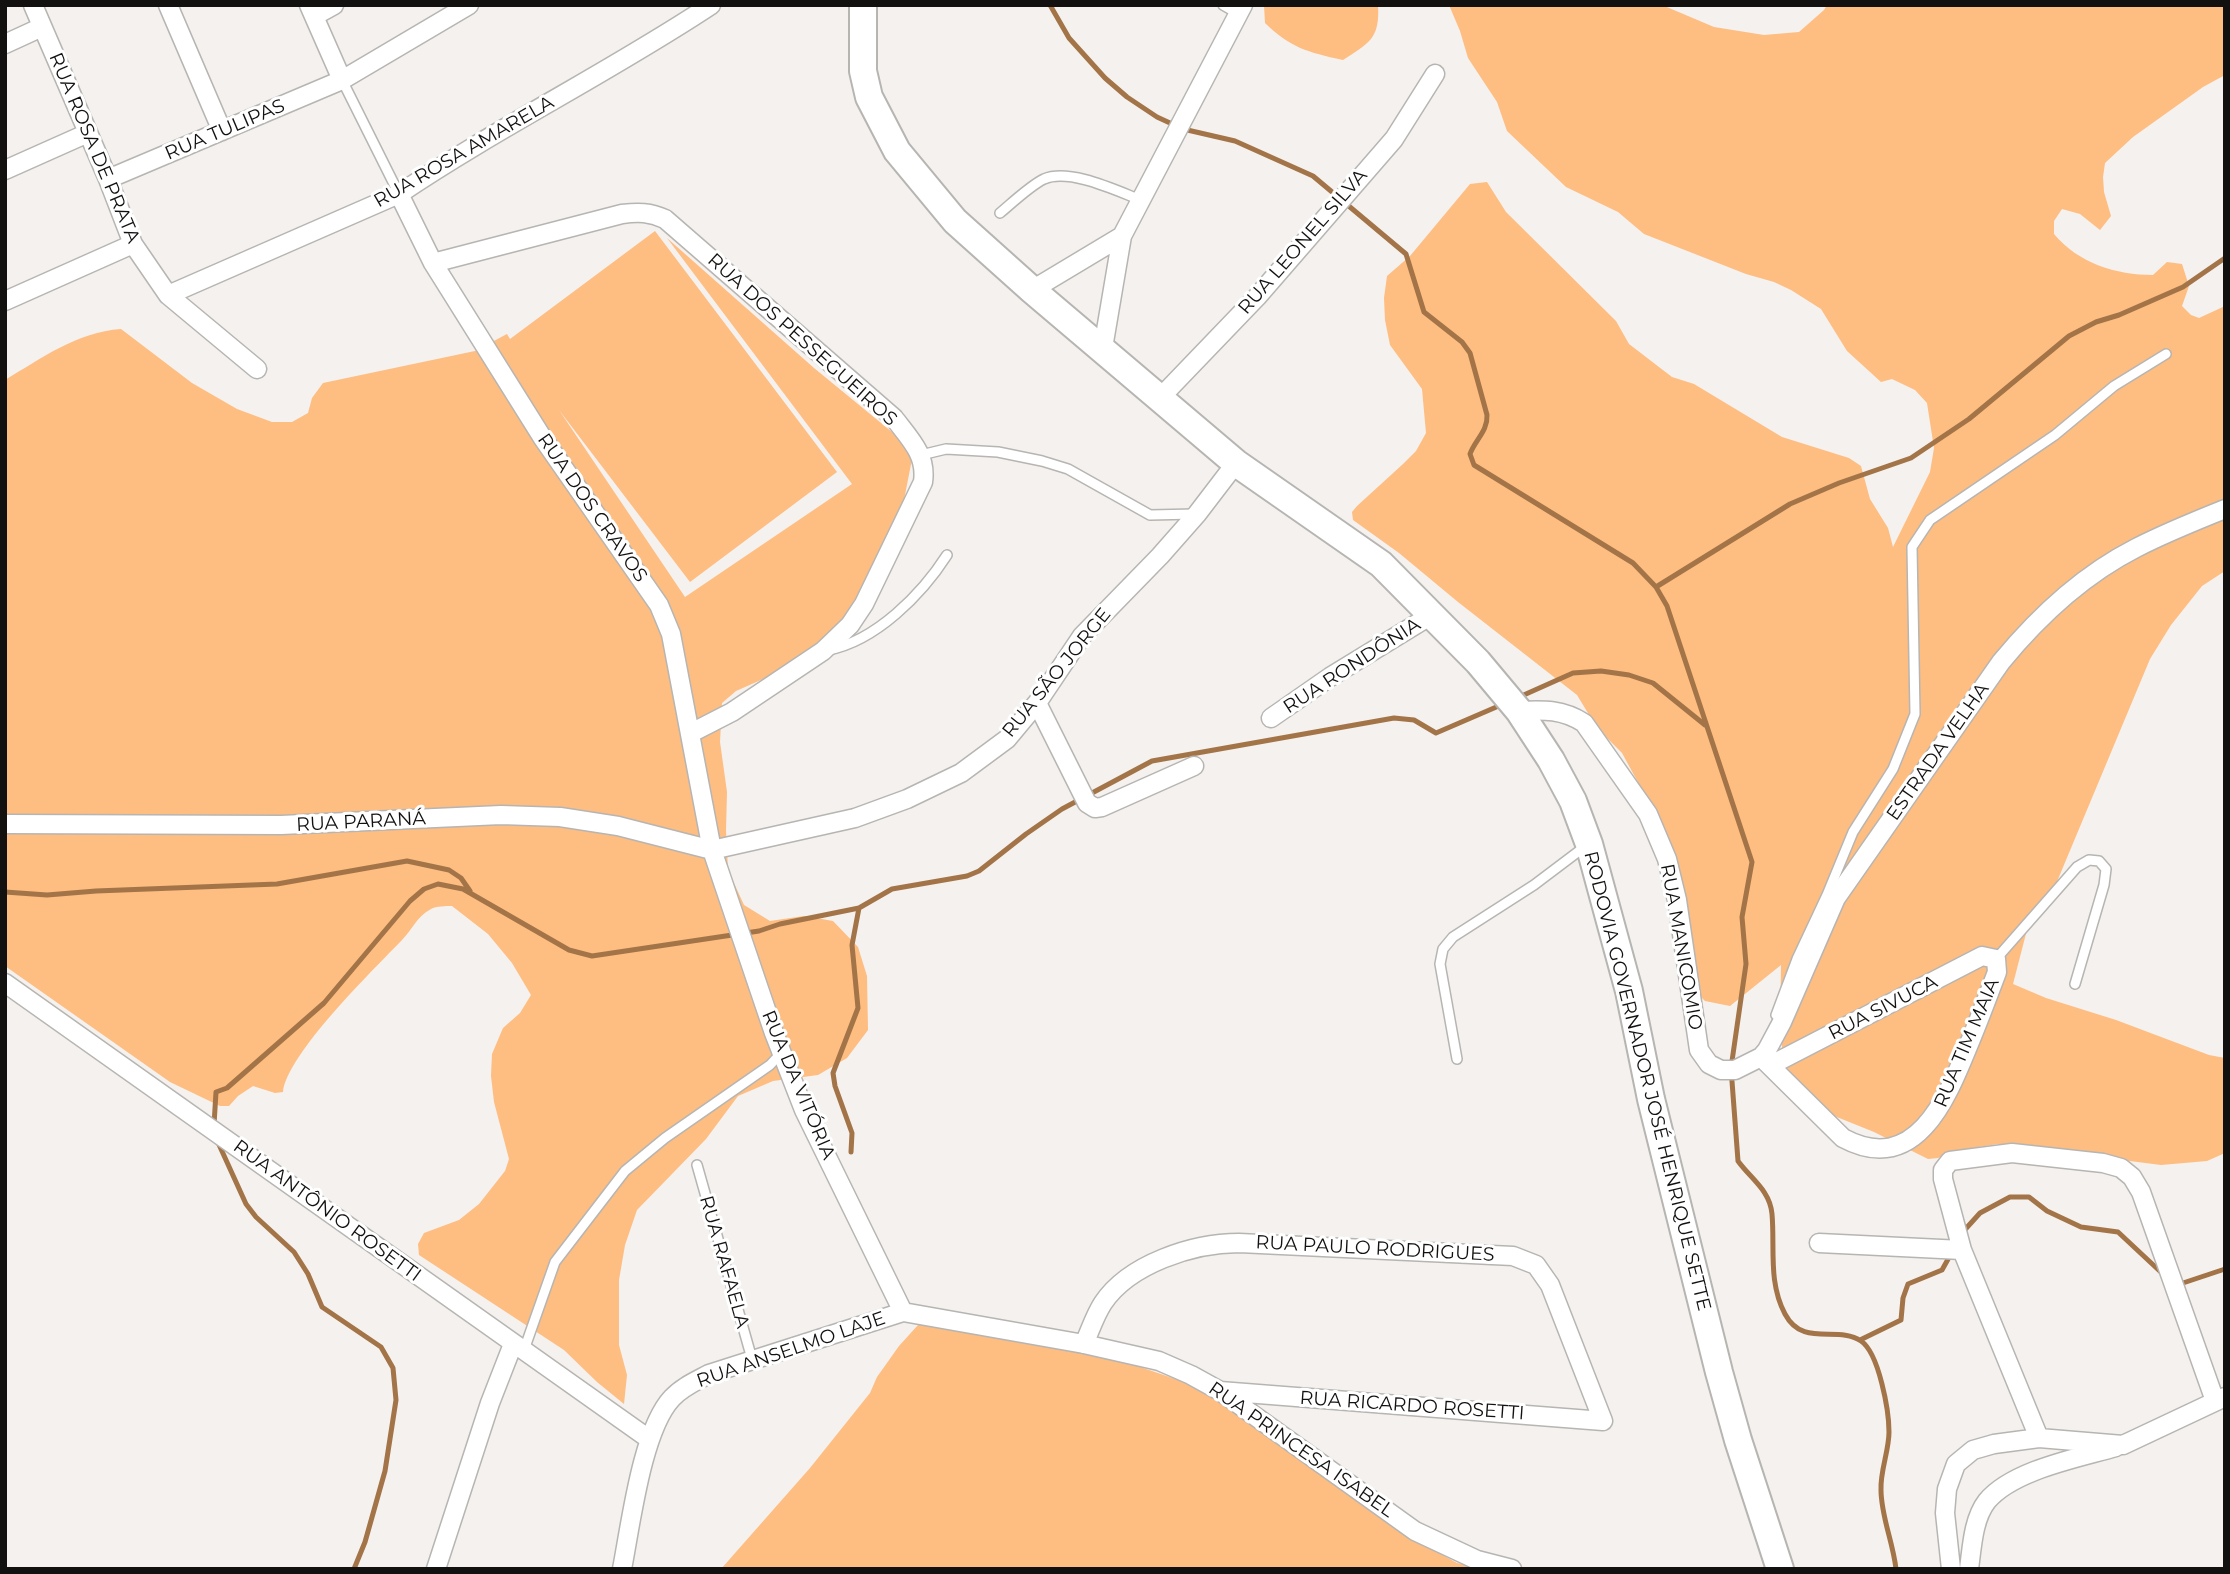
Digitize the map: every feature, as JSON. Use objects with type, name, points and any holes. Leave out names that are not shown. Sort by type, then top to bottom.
[{"type":"main road","name":"RODOVIA GOVERNADOR JOSÉ HENRIQUE SETTE","points":[[863,5],[863,71],[869,97],[897,151],[955,221],[1236,463],[1381,564],[1433,614],[1519,711],[1562,781],[1573,801],[1589,844],[1629,991],[1651,1099],[1719,1372],[1780,1569]]},
{"type":"street","name":"RUA ROSA DE PRATA","points":[[33,5],[133,244],[168,295],[257,369]]},
{"type":"street","points":[[168,5],[222,131]]},
{"type":"street","points":[[334,5],[311,11],[342,80]]},
{"type":"street","name":"RUA TULIPAS","points":[[108,179],[342,80],[469,5]]},
{"type":"street","name":"RUA ROSA AMARELA","points":[[168,295],[399,194],[433,171],[571,92],[690,11],[711,5]]},
{"type":"street","points":[[1103,348],[1122,236],[1241,10]]},
{"type":"street","points":[[5,44],[42,27]]},
{"type":"street","name":"RUA LEONEL SILVA","points":[[1159,399],[1256,297],[1394,139],[1435,75]]},
{"type":"street","points":[[5,170],[88,133]]},
{"type":"street","name":"RUA DOS CRAVOS","points":[[399,194],[433,263],[542,436],[659,605],[671,634],[712,850]]},
{"type":"street","name":"RUA DOS PESSEGUEIROS","points":[[433,263],[622,214],[653,213],[665,219],[894,418],[921,455]]},
{"type":"street","points":[[1032,290],[1122,236]]},
{"type":"street","points":[[5,301],[133,244]]},
{"type":"street","points":[[691,733],[732,712],[823,651],[850,625],[864,604],[923,482],[925,468],[921,455]]},
{"type":"street","name":"RUA SÃO JORGE","points":[[712,850],[855,818],[907,800],[961,772],[1007,738],[1037,703],[1082,636],[1160,556],[1236,463]]},
{"type":"street","name":"ESTRADA VELHA","points":[[1766,1061],[1768,1050],[1836,898],[2001,662],[2025,633],[2075,589],[2134,549],[2225,509]]},
{"type":"street","name":"RUA RONDÔNIA","points":[[1271,718],[1330,677],[1433,614]]},
{"type":"street","points":[[1037,703],[1087,803],[1095,808],[1194,766]]},
{"type":"street","name":"RUA MANICOMIO","points":[[1519,711],[1553,710],[1571,714],[1584,723],[1648,814],[1667,859],[1677,900],[1699,1050],[1709,1065],[1721,1070],[1735,1070],[1766,1061]]},
{"type":"street","name":"RUA PARANÁ","points":[[5,824],[281,825],[501,815],[560,817],[618,826],[712,850]]},
{"type":"street","name":"RUA DA VITÓRIA","points":[[712,850],[804,1110],[903,1312]]},
{"type":"street","name":"RUA SIVUCA","points":[[1766,1061],[1982,956],[1996,959]]},
{"type":"street","name":"RUA TIM MAIA","points":[[1766,1061],[1821,1119],[1843,1138],[1859,1147],[1874,1149],[1891,1148],[1907,1141],[1935,1115],[1952,1087],[1997,972],[1996,959]]},
{"type":"street","name":"RUA ANTÔNIO ROSETTI","points":[[5,983],[649,1439]]},
{"type":"street","points":[[1969,1569],[1976,1523],[1986,1502],[2003,1488],[2024,1476],[2123,1445],[2220,1399],[2141,1192],[2132,1177],[2121,1168],[2103,1163],[2012,1153],[1950,1161],[1943,1170],[1943,1179],[1962,1250],[2039,1438]]},
{"type":"street","name":"RUA PAULO RODRIGUES","points":[[1084,1344],[1103,1303],[1129,1275],[1146,1266],[1207,1245],[1239,1243],[1513,1256],[1536,1265],[1550,1285],[1603,1421]]},
{"type":"street","points":[[1819,1243],[1962,1250]]},
{"type":"street","name":"RUA ANSELMO LAJE","points":[[622,1569],[649,1439],[660,1412],[673,1396],[709,1374],[903,1312],[1084,1344]]},
{"type":"street","name":"RUA PRINCESA ISABEL","points":[[1084,1344],[1159,1361],[1191,1375],[1220,1391],[1415,1531],[1477,1560],[1512,1569]]},
{"type":"street","points":[[436,1569],[490,1403],[518,1348]]},
{"type":"street","name":"RUA RICARDO ROSETTI","points":[[1220,1391],[1603,1421]]},
{"type":"street","points":[[1951,1569],[1945,1513],[1947,1489],[1956,1464],[1973,1450],[1994,1444],[2039,1438],[2123,1445]]},
{"type":"lane","points":[[1223,5],[1241,10]]},
{"type":"lane","points":[[342,80],[399,194]]},
{"type":"lane","points":[[1000,213],[1045,179],[1061,177],[1090,182],[1141,200]]},
{"type":"lane","points":[[1766,1061],[1797,959],[1853,832],[1893,769],[1915,714],[1912,547],[1930,520],[2055,435],[2114,386],[2166,354]]},
{"type":"lane","points":[[921,455],[946,450],[998,453],[1042,461],[1068,469],[1150,515],[1197,514]]},
{"type":"lane","points":[[823,651],[840,648],[898,612],[927,584],[947,555]]},
{"type":"lane","points":[[1457,1059],[1440,964],[1443,949],[1453,937],[1534,885],[1589,844]]},
{"type":"lane","points":[[1996,959],[2077,867],[2089,860],[2099,861],[2106,869],[2104,885],[2076,984]]},
{"type":"lane","points":[[518,1348],[555,1262],[625,1171],[665,1138],[770,1065],[782,1052]]},
{"type":"lane","name":"RUA RAFAELA","points":[[697,1165],[752,1359]]},
{"type":"shaded area","points":[[1264,5],[1378,5],[1377,26],[1366,44],[1343,60],[1309,51],[1283,38],[1265,23]]},
{"type":"shaded area","points":[[1449,5],[1662,5],[1714,27],[1764,35],[1799,32],[1827,5],[2225,5],[2225,75],[2203,87],[2133,137],[2105,163],[2104,192],[2111,216],[2100,230],[2080,214],[2062,209],[2054,221],[2054,234],[2074,253],[2112,270],[2153,275],[2167,262],[2182,264],[2189,286],[2182,306],[2191,315],[2199,318],[2225,306],[2225,571],[2202,586],[2171,625],[2150,659],[2056,884],[2037,904],[2029,922],[2013,984],[2209,1055],[2225,1058],[2225,1153],[2207,1161],[2161,1165],[1998,1144],[1953,1151],[1928,1159],[1874,1132],[1822,1111],[1786,1070],[1780,1034],[1781,965],[1730,1006],[1705,1001],[1696,992],[1652,808],[1622,753],[1597,728],[1577,695],[1399,553],[1353,520],[1352,512],[1357,506],[1416,451],[1426,433],[1422,389],[1390,345],[1384,298],[1387,276],[1410,256],[1470,184],[1487,182],[1506,212],[1616,321],[1629,344],[1672,377],[1694,384],[1782,437],[1849,458],[1861,466],[1870,499],[1888,528],[1893,547],[1930,472],[1934,448],[1927,403],[1915,390],[1892,379],[1881,382],[1847,351],[1821,309],[1774,282],[1746,274],[1644,234],[1618,212],[1566,187],[1507,131],[1497,102],[1468,58]]},
{"type":"shaded area","points":[[655,231],[837,472],[690,582],[559,410],[685,597],[852,484],[667,238],[814,368],[903,441],[912,459],[904,500],[889,541],[854,606],[831,636],[779,672],[736,691],[722,703],[720,742],[727,792],[728,870],[744,905],[770,921],[804,916],[833,921],[858,947],[867,976],[868,1030],[847,1058],[818,1075],[773,1081],[738,1096],[706,1139],[637,1210],[625,1245],[619,1280],[619,1345],[627,1375],[624,1404],[564,1350],[419,1255],[418,1244],[424,1233],[459,1220],[479,1204],[505,1171],[509,1159],[494,1102],[492,1054],[503,1028],[520,1013],[531,995],[512,963],[488,934],[452,906],[433,908],[422,915],[315,1035],[299,1056],[283,1092],[275,1093],[253,1086],[229,1106],[220,1106],[170,1082],[5,966],[5,380],[75,341],[105,331],[121,329],[192,383],[237,409],[272,422],[292,422],[308,413],[312,398],[323,383],[475,351],[507,334],[510,339]]},
{"type":"shaded area","points":[[948,1321],[1111,1357],[1187,1383],[1221,1403],[1417,1541],[1457,1563],[1488,1569],[721,1569],[810,1468],[870,1393],[877,1377],[918,1325]]},
{"type":"waterway","points":[[1050,5],[1069,38],[1105,78],[1127,97],[1157,117],[1183,129],[1235,141],[1313,176],[1406,254],[1424,312],[1462,342],[1470,353],[1487,415],[1483,431],[1470,454],[1474,465],[1633,563],[1656,587],[1667,606],[1752,862],[1742,917],[1746,964],[1731,1068],[1738,1161],[1768,1198],[1773,1227],[1774,1277],[1785,1314],[1792,1324],[1801,1330],[1842,1335],[1861,1341],[1873,1357],[1887,1411],[1888,1446],[1881,1483],[1885,1519],[1896,1569]]},
{"type":"waterway","points":[[1656,587],[1790,504],[1839,483],[1911,458],[1969,419],[2069,336],[2096,322],[2183,287],[2225,258]]},
{"type":"waterway","points":[[1517,698],[1573,673],[1601,671],[1629,675],[1653,683],[1705,725]]},
{"type":"waterway","points":[[214,1125],[216,1092],[227,1088],[324,1003],[410,901],[424,889],[438,884],[463,889],[569,950],[592,956],[759,931],[780,924],[859,908],[892,889],[967,876],[979,871],[1062,809],[1152,761],[1394,718],[1414,720],[1436,733],[1501,705]]},
{"type":"waterway","points":[[5,892],[47,895],[277,884],[407,861],[449,870],[461,878],[470,891]]},
{"type":"waterway","points":[[851,1152],[852,1133],[833,1073],[858,1008],[852,945],[859,908]]},
{"type":"waterway","points":[[216,1138],[246,1204],[256,1217],[294,1252],[308,1274],[322,1307],[381,1347],[393,1368],[396,1400],[385,1471],[365,1542],[354,1569]]},
{"type":"waterway","points":[[1961,1234],[1980,1213],[2010,1197],[2029,1197],[2047,1211],[2081,1227],[2118,1232],[2164,1275]]},
{"type":"waterway","points":[[1860,1340],[1901,1320],[1903,1298],[1908,1284],[1942,1270],[1952,1252]]},
{"type":"waterway","points":[[2177,1285],[2225,1269]]}]
